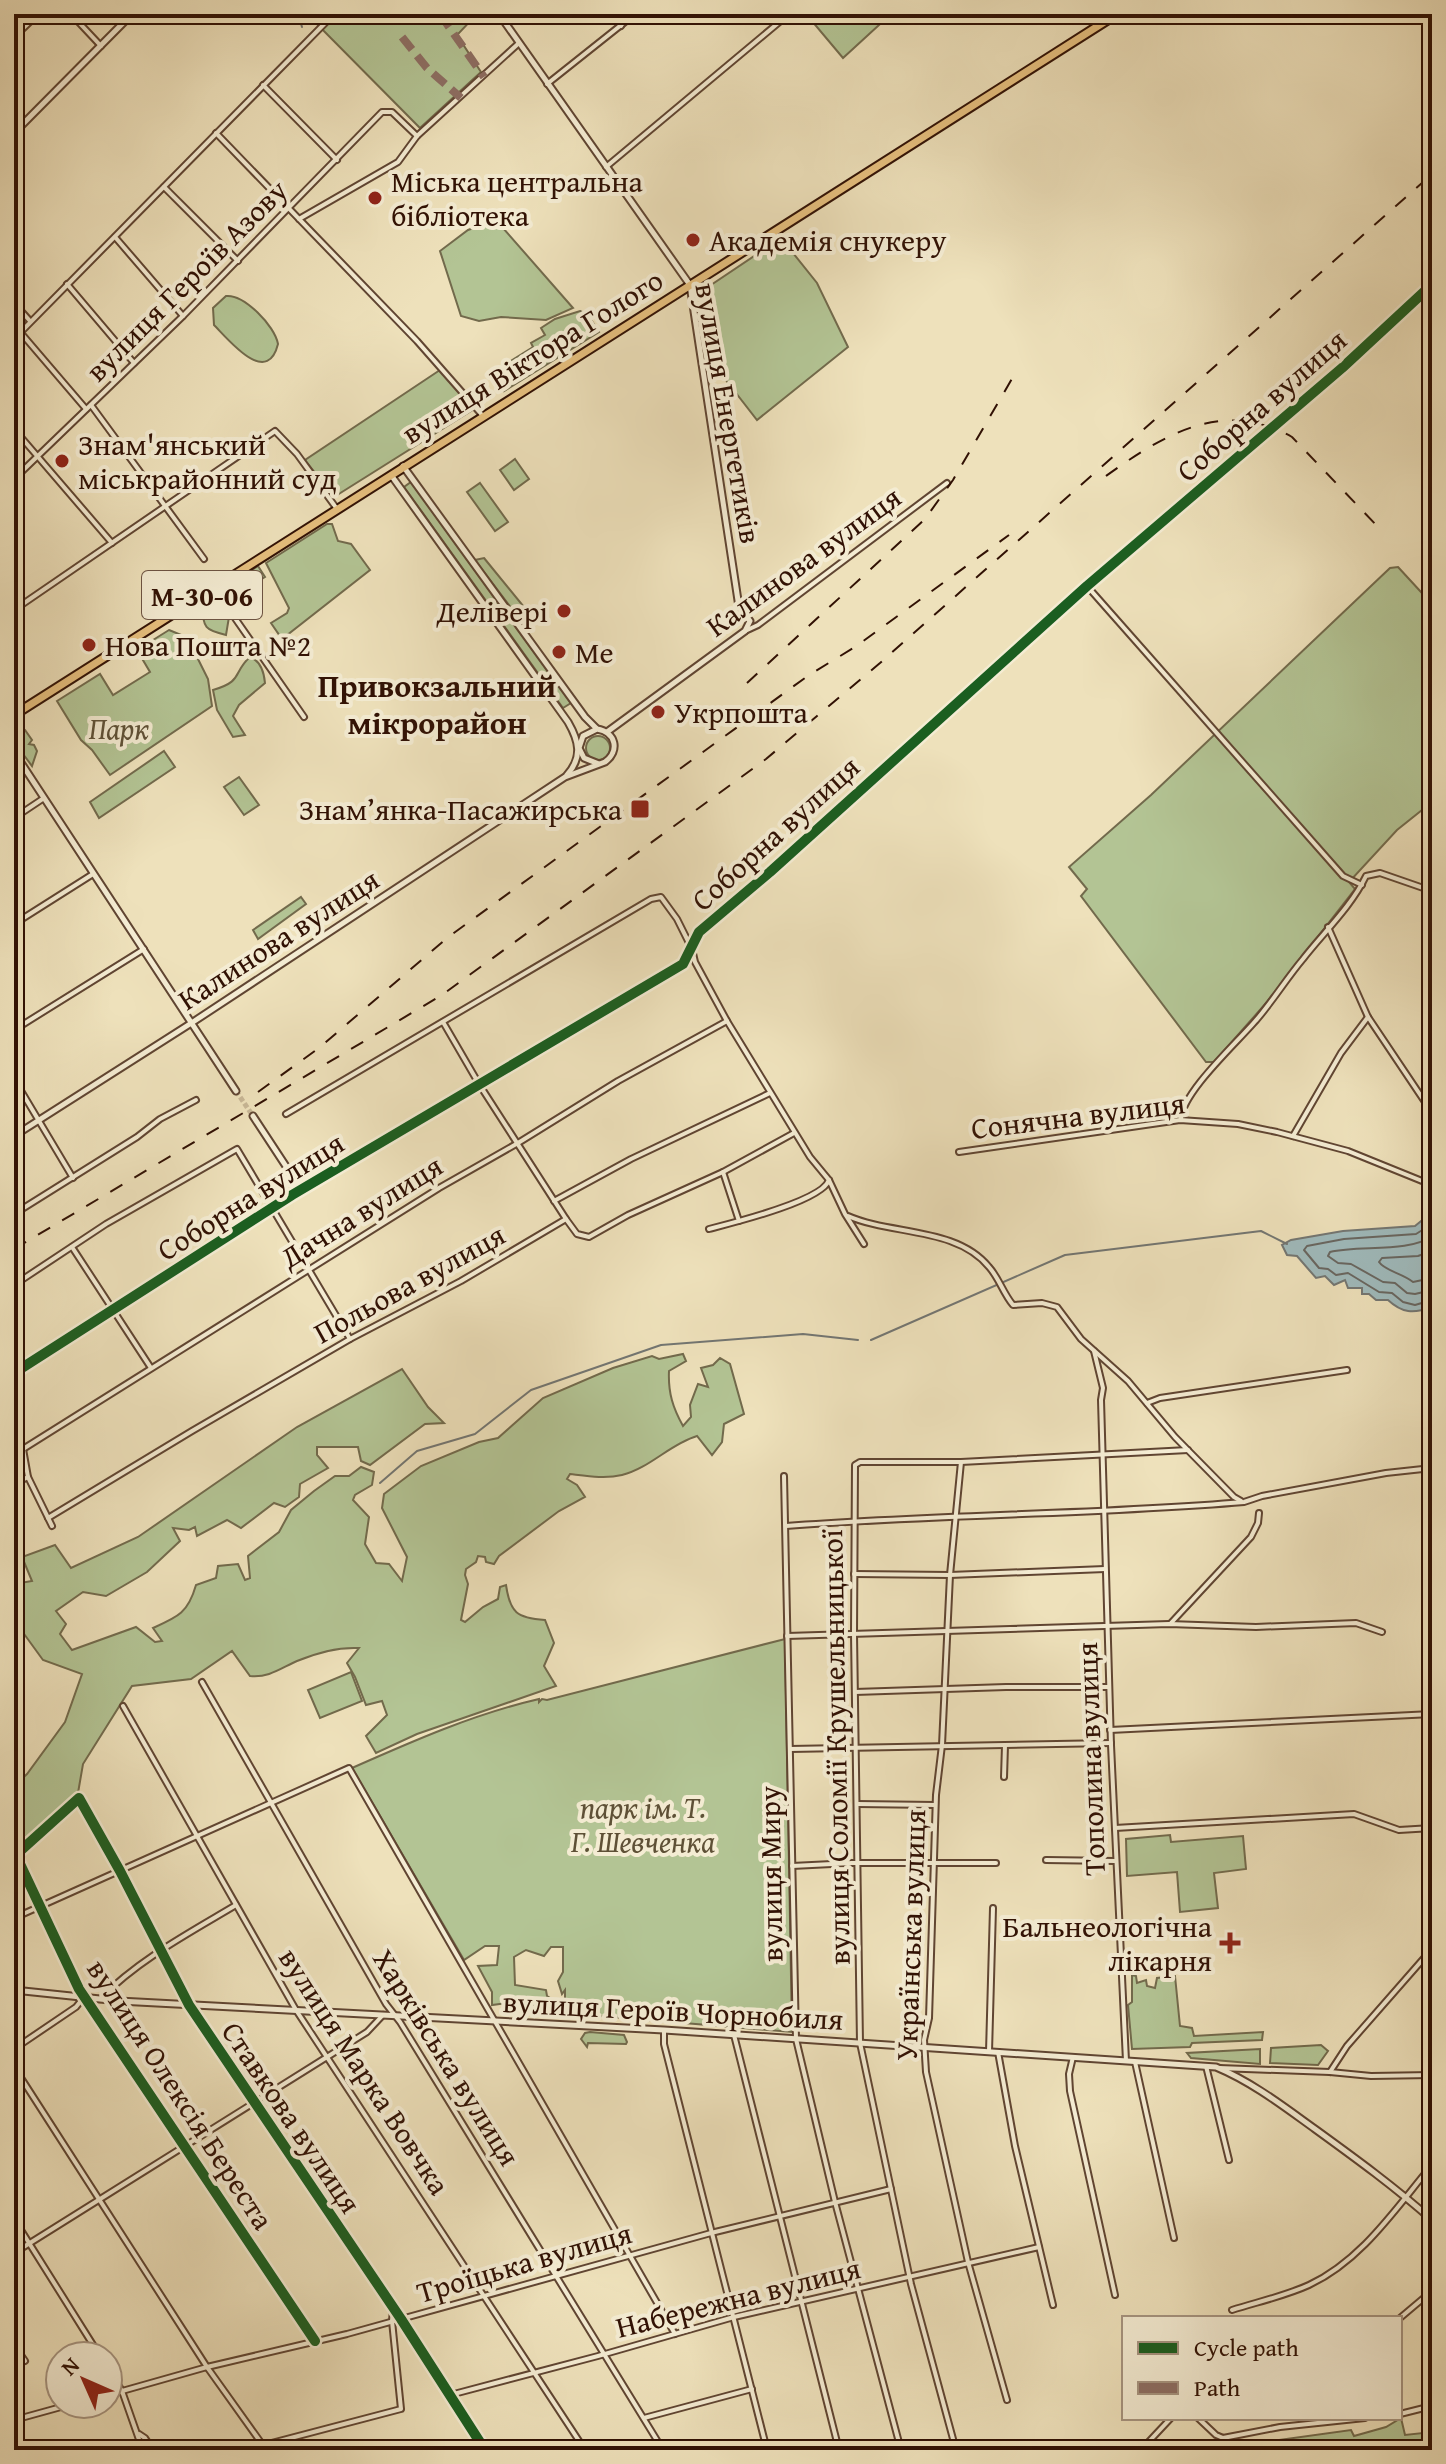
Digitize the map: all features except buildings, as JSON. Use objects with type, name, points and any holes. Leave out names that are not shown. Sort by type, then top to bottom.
[{"type":"main road","name":"вулиця Віктора Голого","points":[[14,715],[1117,14]]},
{"type":"street","points":[[14,37],[38,14]]},
{"type":"street","points":[[71,14],[101,46]]},
{"type":"street","points":[[14,133],[132,14]]},
{"type":"street","points":[[14,339],[334,14]]},
{"type":"street","name":"вулиця Енергетиків","points":[[499,14],[690,285],[739,607],[750,621],[745,631]]},
{"type":"street","points":[[610,14],[621,26]]},
{"type":"street","points":[[547,84],[635,14]]},
{"type":"street","points":[[606,167],[789,14]]},
{"type":"street","points":[[299,219],[398,162],[417,136],[519,43]]},
{"type":"street","points":[[263,85],[337,160]]},
{"type":"street","name":"вулиця Героїв Азову","points":[[14,479],[183,316],[386,110],[417,136]]},
{"type":"street","points":[[216,133],[428,352],[483,416]]},
{"type":"street","points":[[164,187],[238,261]]},
{"type":"street","points":[[115,237],[183,316]]},
{"type":"street","points":[[67,284],[134,363]]},
{"type":"street","name":"Соборна вулиця","points":[[14,1373],[292,1195],[683,964],[699,932],[770,872],[1087,586],[1342,368],[1425,291]]},
{"type":"street","points":[[14,303],[30,321]]},
{"type":"street","points":[[21,333],[86,409]]},
{"type":"street","points":[[91,405],[204,559]]},
{"type":"street","points":[[14,429],[112,543]]},
{"type":"street","points":[[14,610],[275,431],[297,454],[337,509]]},
{"type":"street","points":[[390,475],[562,713],[574,732],[584,758],[599,764],[610,759],[615,748],[607,732],[597,729],[585,717],[403,466]]},
{"type":"street","name":"Калинова вулиця","points":[[607,732],[745,631],[758,625],[947,483]]},
{"type":"street","points":[[1087,586],[1343,876],[1362,885]]},
{"type":"street","points":[[214,588],[304,717]]},
{"type":"street","points":[[565,777],[576,763],[583,736],[597,729]]},
{"type":"street","points":[[14,752],[236,1091]]},
{"type":"street","name":"Калинова вулиця","points":[[14,1136],[565,777],[599,764]]},
{"type":"street","points":[[14,818],[44,798]]},
{"type":"street","points":[[14,924],[94,873]]},
{"type":"street","points":[[1180,1120],[1191,1095],[1260,1017],[1366,876],[1380,873],[1432,891]]},
{"type":"street","points":[[286,1114],[651,899],[661,897],[677,919],[695,962],[727,1021],[794,1133],[829,1180],[864,1244]]},
{"type":"street","points":[[1328,927],[1368,1017],[1427,1105],[1432,1122]]},
{"type":"street","points":[[14,1030],[144,949]]},
{"type":"street","points":[[1293,1136],[1341,1053],[1368,1017]]},
{"type":"street","name":"Дачна вулиця","points":[[23,1449],[439,1188],[618,1081],[727,1021]]},
{"type":"street","points":[[443,1022],[554,1201],[577,1234],[586,1238],[628,1215],[723,1172],[794,1133]]},
{"type":"street","points":[[14,1079],[73,1178]]},
{"type":"street","points":[[554,1201],[631,1159],[770,1093]]},
{"type":"street","points":[[14,1214],[137,1137],[160,1119],[196,1100]]},
{"type":"street","points":[[253,1116],[295,1180],[303,1186],[309,1185]]},
{"type":"street","name":"Сонячна вулиця","points":[[959,1152],[1180,1120],[1257,1127],[1293,1136],[1348,1151],[1432,1185]]},
{"type":"street","points":[[14,1285],[232,1149],[237,1149],[350,1339]]},
{"type":"street","points":[[723,1172],[739,1221]]},
{"type":"street","points":[[292,1195],[296,1189],[295,1180]]},
{"type":"street","points":[[709,1229],[777,1210],[819,1191],[829,1180]]},
{"type":"street","points":[[845,1214],[867,1222],[928,1234],[969,1250],[989,1266],[1013,1305],[1051,1303],[1057,1307],[1081,1339],[1128,1381],[1188,1450],[1234,1497],[1244,1502]]},
{"type":"street","name":"Польова вулиця","points":[[48,1518],[350,1339],[461,1281],[566,1219]]},
{"type":"street","points":[[72,1247],[151,1368]]},
{"type":"street","name":"Тополина вулиця","points":[[1094,1351],[1103,1388],[1106,1627],[1126,2061]]},
{"type":"street","points":[[1147,1403],[1160,1398],[1347,1370]]},
{"type":"street","points":[[14,1434],[23,1449],[28,1477],[52,1526]]},
{"type":"street","points":[[961,1462],[1188,1450]]},
{"type":"street","name":"вулиця Соломії Крушельницької","points":[[956,2450],[910,2275],[860,2043],[854,1521],[855,1465],[860,1462],[961,1462]]},
{"type":"street","name":"Українська вулиця","points":[[961,1462],[950,1575],[936,1805],[929,2018],[924,2046],[926,2072],[968,2262],[1007,2400]]},
{"type":"street","points":[[786,1526],[1244,1502],[1386,1473],[1432,1468]]},
{"type":"street","name":"вулиця Миру","points":[[784,1476],[796,2039],[835,2202],[901,2450]]},
{"type":"street","points":[[14,1484],[28,1477]]},
{"type":"street","points":[[1169,1624],[1179,1617],[1251,1537],[1259,1513]]},
{"type":"street","points":[[854,1574],[950,1575],[1105,1569]]},
{"type":"street","points":[[787,1636],[1169,1624],[1256,1627],[1356,1623],[1382,1632]]},
{"type":"street","name":"Харківська вулиця","points":[[202,1682],[365,1968],[663,2450]]},
{"type":"street","points":[[855,1692],[1109,1687]]},
{"type":"street","name":"вулиця Марка Вовчка","points":[[123,1706],[296,2010],[585,2450]]},
{"type":"street","points":[[1110,1730],[1432,1714]]},
{"type":"street","points":[[790,1749],[1111,1743]]},
{"type":"street","points":[[1004,1777],[1005,1745]]},
{"type":"street","points":[[14,1918],[349,1768],[675,2334]]},
{"type":"street","name":"Ставкова вулиця","points":[[79,1798],[189,2005],[401,2319],[485,2450]]},
{"type":"street","name":"вулиця Олексія Береста","points":[[79,1798],[16,1855],[84,1997],[315,2341]]},
{"type":"street","points":[[857,1804],[936,1805]]},
{"type":"street","points":[[1115,1828],[1354,1814],[1399,1830],[1432,1828]]},
{"type":"street","points":[[1046,1860],[1116,1861]]},
{"type":"street","points":[[792,1866],[996,1863]]},
{"type":"street","points":[[100,1999],[113,1985],[161,1951],[236,1905]]},
{"type":"street","points":[[989,2052],[993,1908]]},
{"type":"street","points":[[1330,2072],[1364,2026],[1432,1949]]},
{"type":"street","name":"вулиця Героїв Чорнобиля","points":[[14,1990],[189,2005],[664,2030],[1216,2067],[1371,2076],[1432,2075]]},
{"type":"street","points":[[14,2049],[76,2007],[84,1997]]},
{"type":"street","points":[[14,2253],[367,2032],[383,2015]]},
{"type":"street","points":[[664,2030],[664,2044],[767,2450]]},
{"type":"street","points":[[734,2035],[839,2450]]},
{"type":"street","points":[[998,2052],[1015,2146],[1053,2305]]},
{"type":"street","points":[[1073,2057],[1069,2074],[1070,2091],[1115,2295]]},
{"type":"street","points":[[1135,2062],[1174,2238]]},
{"type":"street","points":[[1206,2066],[1229,2160]]},
{"type":"street","points":[[14,2067],[207,2367],[262,2444]]},
{"type":"street","points":[[1216,2067],[1263,2092],[1406,2196],[1432,2220]]},
{"type":"street","points":[[1232,2310],[1324,2277],[1361,2249],[1432,2165]]},
{"type":"street","name":"Троїцька вулиця","points":[[124,2390],[401,2319],[711,2233],[891,2189]]},
{"type":"street","points":[[14,2219],[90,2340]]},
{"type":"street","name":"Набережна вулиця","points":[[450,2395],[734,2317],[1039,2247]]},
{"type":"street","points":[[1402,2316],[1432,2291]]},
{"type":"street","points":[[245,2450],[401,2409],[393,2309]]},
{"type":"street","points":[[14,2345],[25,2361]]},
{"type":"street","points":[[644,2418],[752,2389]]},
{"type":"street","points":[[124,2397],[142,2448]]},
{"type":"street","points":[[1402,2414],[1432,2406]]},
{"type":"street","points":[[14,2420],[44,2412]]},
{"type":"street","points":[[1141,2450],[1169,2420]]},
{"type":"street","points":[[1200,2420],[1223,2438],[1280,2427],[1346,2420]]},
{"type":"street","points":[[137,2433],[153,2450]]},
{"type":"green space","points":[[307,14],[477,14],[457,35],[481,72],[420,128]]},
{"type":"green space","points":[[806,14],[891,14],[843,58]]},
{"type":"green space","points":[[496,220],[573,308],[546,320],[501,317],[479,321],[461,316],[440,251],[468,230]]},
{"type":"green space","points":[[781,238],[817,283],[848,347],[757,420],[715,366],[711,285]]},
{"type":"green space","points":[[226,296],[241,300],[258,312],[276,337],[278,344],[273,356],[265,362],[247,356],[214,325],[213,308]]},
{"type":"green space","points":[[580,311],[588,315],[599,332],[504,391],[493,372],[533,347],[531,343],[545,335],[541,328],[555,319]]},
{"type":"green space","points":[[440,370],[474,409],[334,497],[305,460]]},
{"type":"green space","points":[[515,459],[529,479],[514,490],[500,470]]},
{"type":"green space","points":[[411,482],[571,703],[563,708],[404,487]]},
{"type":"green space","points":[[480,483],[508,522],[495,531],[467,492]]},
{"type":"green space","points":[[327,524],[332,524],[338,541],[351,544],[370,570],[282,639],[271,623],[287,613],[289,608],[266,563]]},
{"type":"green space","points":[[484,558],[524,607],[528,619],[524,625],[475,560]]},
{"type":"green space","points":[[258,566],[265,577],[230,599],[226,598],[223,593],[227,586]]},
{"type":"green space","points":[[1398,567],[1432,604],[1432,802],[1397,830],[1349,882],[1355,889],[1267,1002],[1214,1062],[1206,1062],[1081,896],[1087,889],[1069,867],[1151,795],[1390,568]]},
{"type":"green space","points":[[209,600],[219,602],[229,617],[226,635],[206,627],[202,606]]},
{"type":"green space","name":"Парк","points":[[169,630],[201,643],[198,659],[208,679],[212,706],[110,775],[81,740],[57,701],[100,674],[113,695],[150,672],[137,650]]},
{"type":"green space","points":[[250,657],[261,667],[265,683],[239,705],[233,716],[245,735],[233,737],[217,710],[213,690],[234,680]]},
{"type":"green space","points":[[14,723],[25,730],[32,740],[29,744],[34,745],[37,751],[32,766],[14,742]]},
{"type":"green space","points":[[598,736],[606,740],[610,748],[606,756],[598,760],[590,756],[586,748],[590,740]]},
{"type":"green space","points":[[164,751],[175,767],[99,818],[90,802]]},
{"type":"green space","points":[[239,777],[259,805],[244,815],[224,787]]},
{"type":"green space","points":[[301,897],[306,904],[258,939],[253,930]]},
{"type":"green space","points":[[683,1354],[686,1361],[669,1371],[669,1379],[672,1400],[683,1426],[691,1417],[690,1405],[698,1384],[708,1387],[701,1368],[713,1365],[720,1358],[730,1364],[744,1414],[724,1424],[722,1442],[712,1455],[697,1436],[622,1475],[570,1474],[567,1479],[577,1485],[585,1497],[559,1511],[499,1556],[494,1564],[478,1556],[476,1562],[466,1569],[468,1584],[461,1620],[465,1622],[498,1599],[500,1587],[506,1585],[516,1612],[528,1618],[545,1620],[554,1643],[544,1666],[556,1686],[417,1734],[376,1753],[366,1736],[387,1715],[382,1701],[366,1705],[347,1663],[359,1648],[320,1653],[257,1676],[250,1676],[232,1651],[191,1679],[132,1686],[83,1764],[78,1793],[14,1853],[14,1786],[27,1774],[65,1722],[82,1674],[43,1660],[19,1627],[14,1630],[14,1584],[32,1581],[22,1557],[55,1545],[71,1568],[138,1537],[297,1427],[402,1369],[428,1407],[444,1423],[425,1424],[370,1465],[361,1461],[358,1447],[317,1447],[317,1455],[328,1468],[300,1484],[299,1497],[285,1507],[274,1503],[241,1528],[227,1520],[197,1536],[195,1527],[189,1530],[173,1528],[180,1541],[147,1572],[106,1596],[83,1592],[56,1611],[66,1624],[60,1634],[72,1650],[136,1627],[155,1642],[162,1641],[153,1628],[181,1613],[196,1585],[216,1578],[218,1566],[238,1564],[245,1580],[250,1578],[248,1556],[279,1532],[291,1510],[335,1476],[349,1476],[361,1467],[374,1472],[372,1485],[355,1495],[353,1500],[369,1517],[365,1544],[376,1563],[389,1564],[402,1581],[407,1557],[382,1508],[384,1494],[421,1466],[479,1442],[498,1438],[543,1398],[613,1368],[652,1356],[659,1359]]},
{"type":"green space","name":"парк ім. Т. Г. Шевченка","points":[[785,1639],[792,2032],[565,2013],[565,1990],[562,1994],[558,1981],[563,1972],[563,1947],[551,1947],[544,1956],[526,1950],[514,1957],[515,1985],[546,1990],[547,1996],[558,2003],[553,2008],[534,2005],[512,2007],[507,2003],[492,2005],[492,1992],[478,1966],[497,1965],[499,1946],[485,1946],[464,1960],[352,1768],[491,1712]]},
{"type":"green space","points":[[351,1672],[362,1701],[320,1718],[308,1690]]},
{"type":"green space","points":[[1170,1835],[1171,1842],[1243,1836],[1246,1869],[1214,1873],[1218,1908],[1180,1912],[1177,1872],[1127,1876],[1126,1839]]},
{"type":"green space","points":[[1132,1975],[1136,1976],[1137,1983],[1146,1980],[1147,1986],[1155,1988],[1157,1978],[1175,1976],[1180,2026],[1192,2028],[1194,2036],[1263,2032],[1262,2040],[1132,2049],[1128,2005],[1132,2002]]},
{"type":"green space","points":[[590,2032],[624,2035],[627,2042],[588,2043],[587,2047],[581,2039]]},
{"type":"green space","points":[[1321,2045],[1328,2051],[1318,2065],[1270,2063],[1271,2048]]},
{"type":"green space","points":[[1260,2049],[1260,2064],[1191,2058],[1187,2053]]},
{"type":"green space","points":[[1401,2420],[1405,2435],[1432,2432],[1432,2446],[1422,2450],[1267,2450],[1265,2442],[1351,2430],[1354,2436]]},
{"type":"water","points":[[1432,1212],[1432,1307],[1419,1311],[1403,1310],[1388,1300],[1376,1300],[1369,1294],[1362,1294],[1362,1288],[1348,1288],[1345,1280],[1334,1285],[1325,1276],[1316,1278],[1297,1256],[1287,1255],[1282,1245],[1291,1240],[1343,1231],[1415,1226]]},
{"type":"waterway","points":[[298,14],[302,27]]},
{"type":"waterway","points":[[871,1340],[1065,1255],[1261,1231],[1287,1244]]},
{"type":"waterway","points":[[380,1483],[417,1451],[475,1434],[531,1390],[661,1345],[803,1334],[858,1340]]},
{"type":"tunnel","points":[[236,1091],[253,1116]]},
{"type":"railway","points":[[14,1249],[442,995],[766,759],[880,663],[1432,174]]},
{"type":"railway","points":[[747,683],[925,519],[953,480],[1013,377]]},
{"type":"railway","points":[[1106,476],[1149,447],[1194,426],[1218,421],[1242,421],[1267,426],[1292,437],[1381,530]]},
{"type":"railway","points":[[258,1092],[319,1048],[447,938],[809,675],[855,647],[1009,535]]},
{"type":"marked path","points":[[440,14],[484,77]]},
{"type":"marked path","points":[[402,37],[427,68],[461,98]]},
{"type":"cycle path","points":[[14,1373],[292,1195],[683,964],[699,932],[770,872],[1087,586],[1342,368],[1425,291]]},
{"type":"cycle path","points":[[315,2341],[79,1989],[16,1855],[79,1798],[189,2005],[401,2319],[485,2450]]},
{"type":"place","name":"Міська центральна бібліотека","points":[[375,198]]},
{"type":"place","name":"Академія снукеру","points":[[693,240]]},
{"type":"place","name":"Знам'янський міськрайонний суд","points":[[62,461]]},
{"type":"place","name":"Делівері","points":[[564,611]]},
{"type":"place","name":"Нова Пошта №2","points":[[89,645]]},
{"type":"place","name":"Me","points":[[559,652]]},
{"type":"place","name":"Укрпошта","points":[[658,712]]},
{"type":"place","name":"Знам’янка-Пасажирська","points":[[640,809]]},
{"type":"place","name":"Бальнеологічна лікарня","points":[[1230,1943]]},
{"type":"district","name":"Привокзальний мікрорайон","points":[[437,704]]}]
